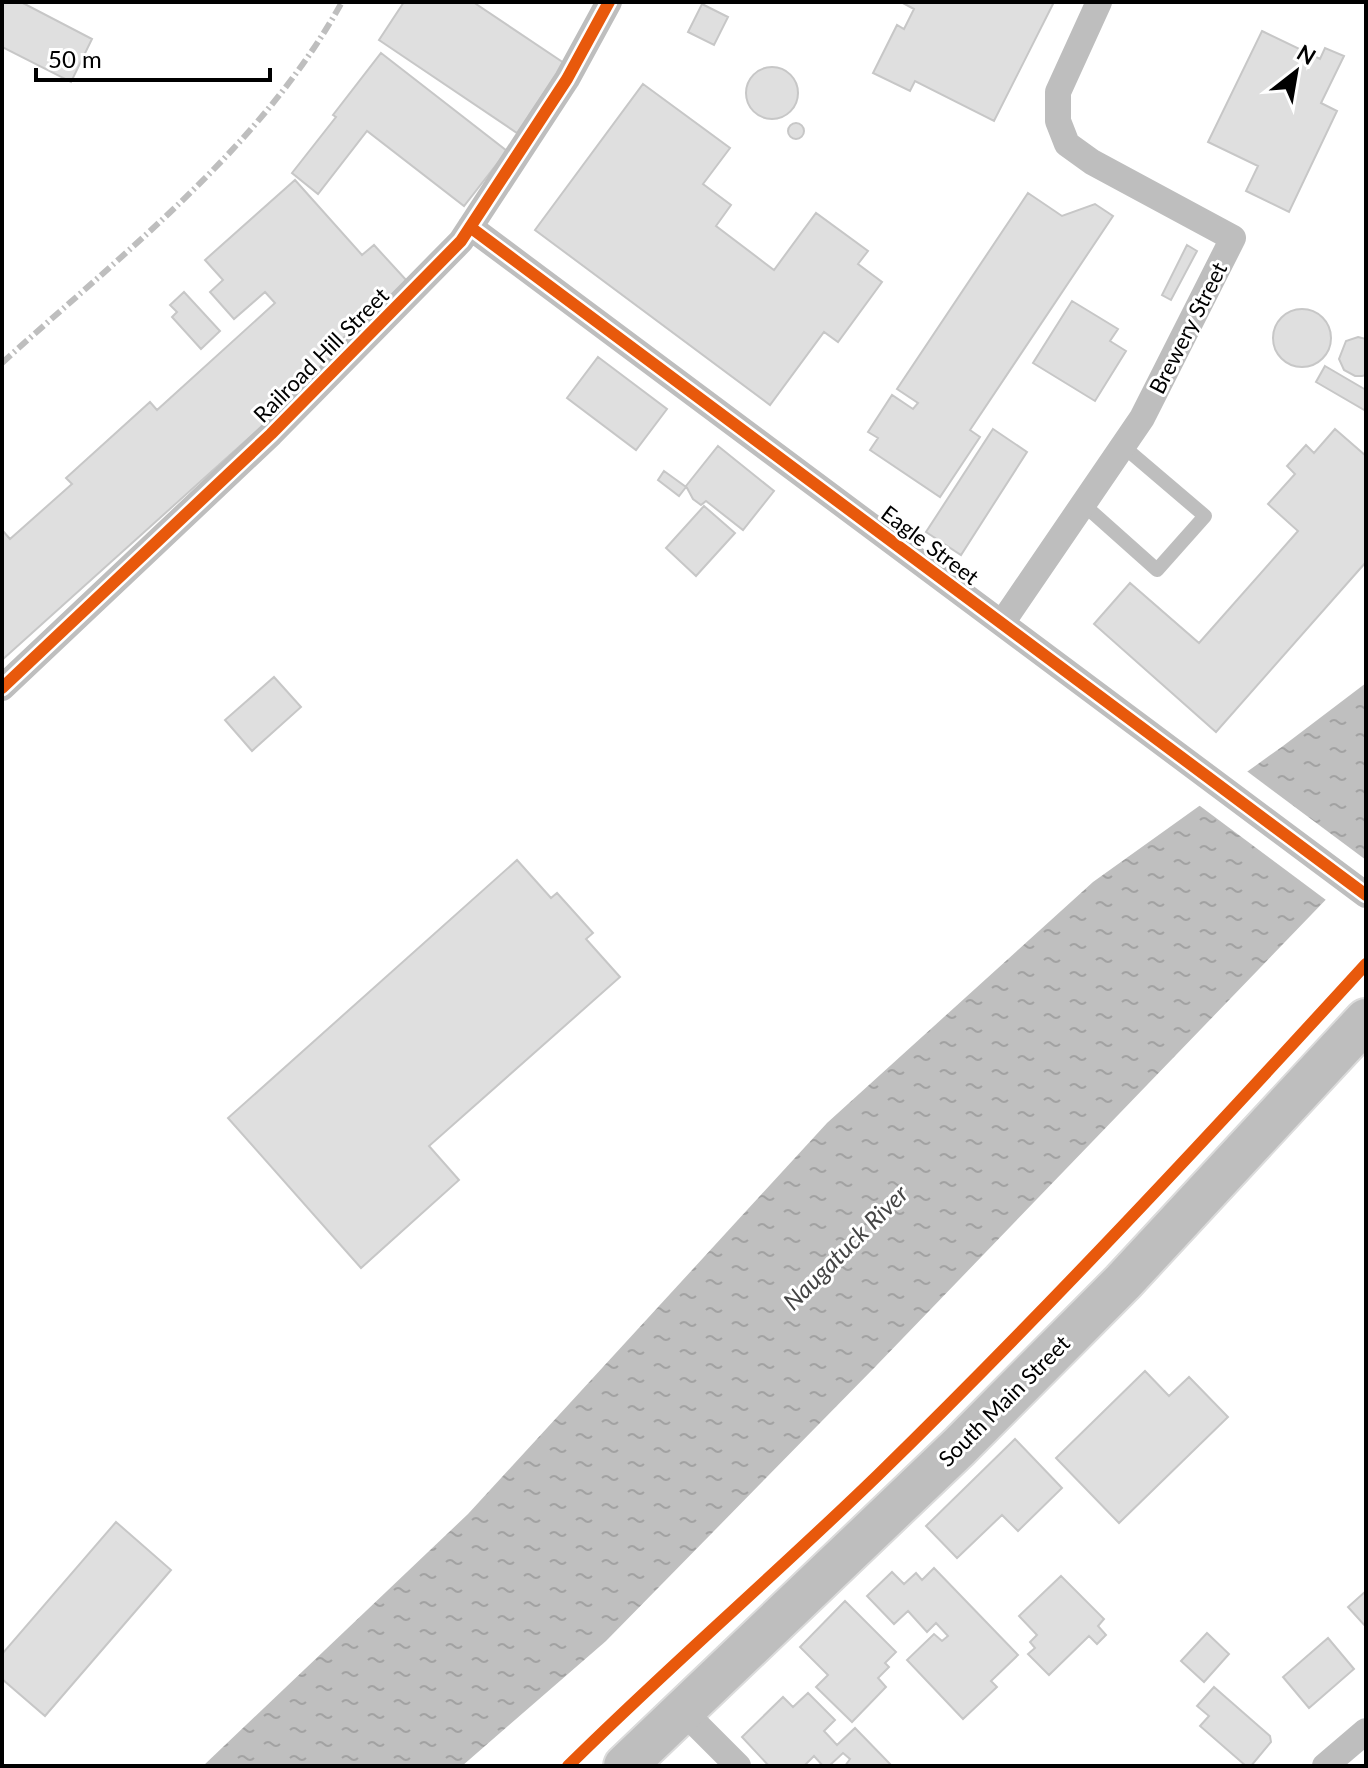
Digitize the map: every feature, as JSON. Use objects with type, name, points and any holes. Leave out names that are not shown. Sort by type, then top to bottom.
[{"type":"main road","name":"South Main Street","points":[[625,1766],[959,1447],[1112,1293],[1366,1020]]},
{"type":"street","name":"Railroad Hill Street","points":[[2,688],[271,434],[456,246],[567,79],[609,2]]},
{"type":"street","name":"Brewery Street","points":[[1002,623],[1142,418],[1233,238],[1092,162],[1067,144],[1058,121],[1058,92],[1099,2]]},
{"type":"street","name":"Eagle Street","points":[[470,227],[1366,895]]},
{"type":"street","points":[[683,1711],[738,1766]]},
{"type":"street","points":[[1325,1766],[1366,1731]]},
{"type":"lane","points":[[1083,504],[1157,570],[1205,516],[1124,447]]},
{"type":"water","name":"Naugatuck River","points":[[1366,683],[1366,858],[606,1641],[462,1766],[203,1766],[468,1514],[827,1123],[1093,882]]},
{"type":"pier","points":[[1244,769],[1366,860],[1366,864],[1330,903],[1196,803]]},
{"type":"building","points":[[2,2],[21,2],[92,39],[71,82],[2,47]]},
{"type":"building","points":[[404,2],[473,2],[564,63],[517,133],[379,40]]},
{"type":"building","points":[[901,2],[1054,2],[994,121],[915,81],[910,91],[873,73],[897,25],[904,29],[914,9]]},
{"type":"building","points":[[702,4],[728,17],[714,45],[688,32]]},
{"type":"building","points":[[1262,31],[1320,59],[1325,48],[1344,56],[1321,103],[1337,111],[1289,212],[1246,191],[1258,166],[1208,142]]},
{"type":"building","points":[[381,53],[507,151],[464,206],[367,131],[318,194],[292,173]]},
{"type":"building","points":[[772,67],[790,75],[798,93],[790,111],[772,119],[754,111],[746,93],[754,75]]},
{"type":"building","points":[[643,84],[730,148],[703,184],[731,205],[716,226],[774,270],[816,213],[868,251],[858,264],[882,282],[838,342],[824,332],[770,405],[535,230]]},
{"type":"building","points":[[793,123],[799,123],[804,131],[802,137],[793,139],[788,134],[788,128]]},
{"type":"building","points":[[295,180],[362,255],[374,245],[407,281],[334,346],[341,355],[2,660],[2,530],[10,539],[72,484],[66,478],[150,402],[157,410],[275,303],[265,292],[234,319],[210,292],[223,280],[205,260]]},
{"type":"building","points":[[1028,193],[1062,216],[1095,204],[1113,216],[970,430],[980,437],[940,497],[870,450],[878,438],[868,432],[892,395],[913,409],[918,403],[897,389]]},
{"type":"building","points":[[1187,245],[1197,251],[1171,300],[1162,295]]},
{"type":"building","points":[[184,292],[220,331],[201,349],[172,317],[177,312],[170,305]]},
{"type":"building","points":[[1072,301],[1118,329],[1110,341],[1126,351],[1095,401],[1033,363]]},
{"type":"building","points":[[1302,309],[1322,318],[1331,338],[1322,358],[1302,367],[1282,358],[1273,338],[1282,318]]},
{"type":"building","points":[[1358,337],[1366,339],[1366,375],[1362,376],[1344,370],[1339,359],[1346,341]]},
{"type":"building","points":[[598,357],[667,409],[636,450],[567,398]]},
{"type":"building","points":[[1325,366],[1366,390],[1366,411],[1316,382]]},
{"type":"building","points":[[993,429],[1027,452],[961,555],[926,532]]},
{"type":"building","points":[[1335,429],[1366,456],[1366,562],[1216,732],[1094,624],[1130,583],[1199,643],[1298,531],[1268,504],[1295,474],[1287,466],[1306,445],[1314,453]]},
{"type":"building","points":[[718,446],[774,491],[743,530],[706,501],[701,505],[693,499],[686,486]]},
{"type":"building","points":[[664,471],[686,487],[679,496],[658,480]]},
{"type":"building","points":[[704,506],[735,533],[696,576],[666,548]]},
{"type":"building","points":[[274,677],[301,707],[252,751],[225,720]]},
{"type":"building","points":[[517,860],[551,898],[557,893],[593,933],[586,939],[620,977],[429,1146],[459,1180],[361,1268],[228,1118]]},
{"type":"building","points":[[1145,1371],[1169,1396],[1189,1377],[1228,1417],[1119,1523],[1056,1458]]},
{"type":"building","points":[[1015,1439],[1062,1488],[1018,1531],[1002,1515],[957,1558],[926,1526]]},
{"type":"building","points":[[116,1522],[171,1570],[45,1716],[2,1679],[2,1654]]},
{"type":"building","points":[[934,1568],[1018,1655],[991,1681],[997,1687],[963,1719],[907,1660],[934,1634],[942,1641],[948,1636],[936,1623],[927,1632],[908,1611],[894,1624],[867,1596],[892,1572],[904,1584],[916,1573],[922,1580]]},
{"type":"building","points":[[1061,1576],[1104,1619],[1098,1626],[1106,1635],[1097,1644],[1089,1636],[1049,1675],[1028,1654],[1035,1648],[1030,1642],[1037,1635],[1019,1616]]},
{"type":"building","points":[[1366,1591],[1366,1627],[1348,1607]]},
{"type":"building","points":[[845,1601],[896,1652],[885,1663],[889,1667],[878,1678],[886,1687],[852,1722],[816,1687],[828,1675],[800,1647]]},
{"type":"building","points":[[1207,1633],[1229,1654],[1204,1682],[1181,1661]]},
{"type":"building","points":[[1328,1638],[1354,1669],[1309,1708],[1283,1677]]},
{"type":"building","points":[[1214,1687],[1270,1736],[1271,1742],[1251,1766],[1246,1766],[1200,1726],[1209,1716],[1197,1706]]},
{"type":"building","points":[[808,1693],[835,1720],[824,1731],[837,1745],[855,1728],[892,1766],[845,1766],[850,1759],[843,1753],[829,1766],[823,1766],[814,1756],[804,1766],[769,1766],[742,1737],[783,1697],[793,1707]]},
{"type":"railway","points":[[2,363],[142,239],[231,151],[309,55],[342,2]]},
{"type":"cycle path","points":[[2,688],[271,434],[461,241],[567,79],[609,2]]},
{"type":"cycle path","points":[[470,227],[1366,895]]},
{"type":"cycle path","points":[[568,1766],[940,1414],[1125,1223],[1366,964]]}]
